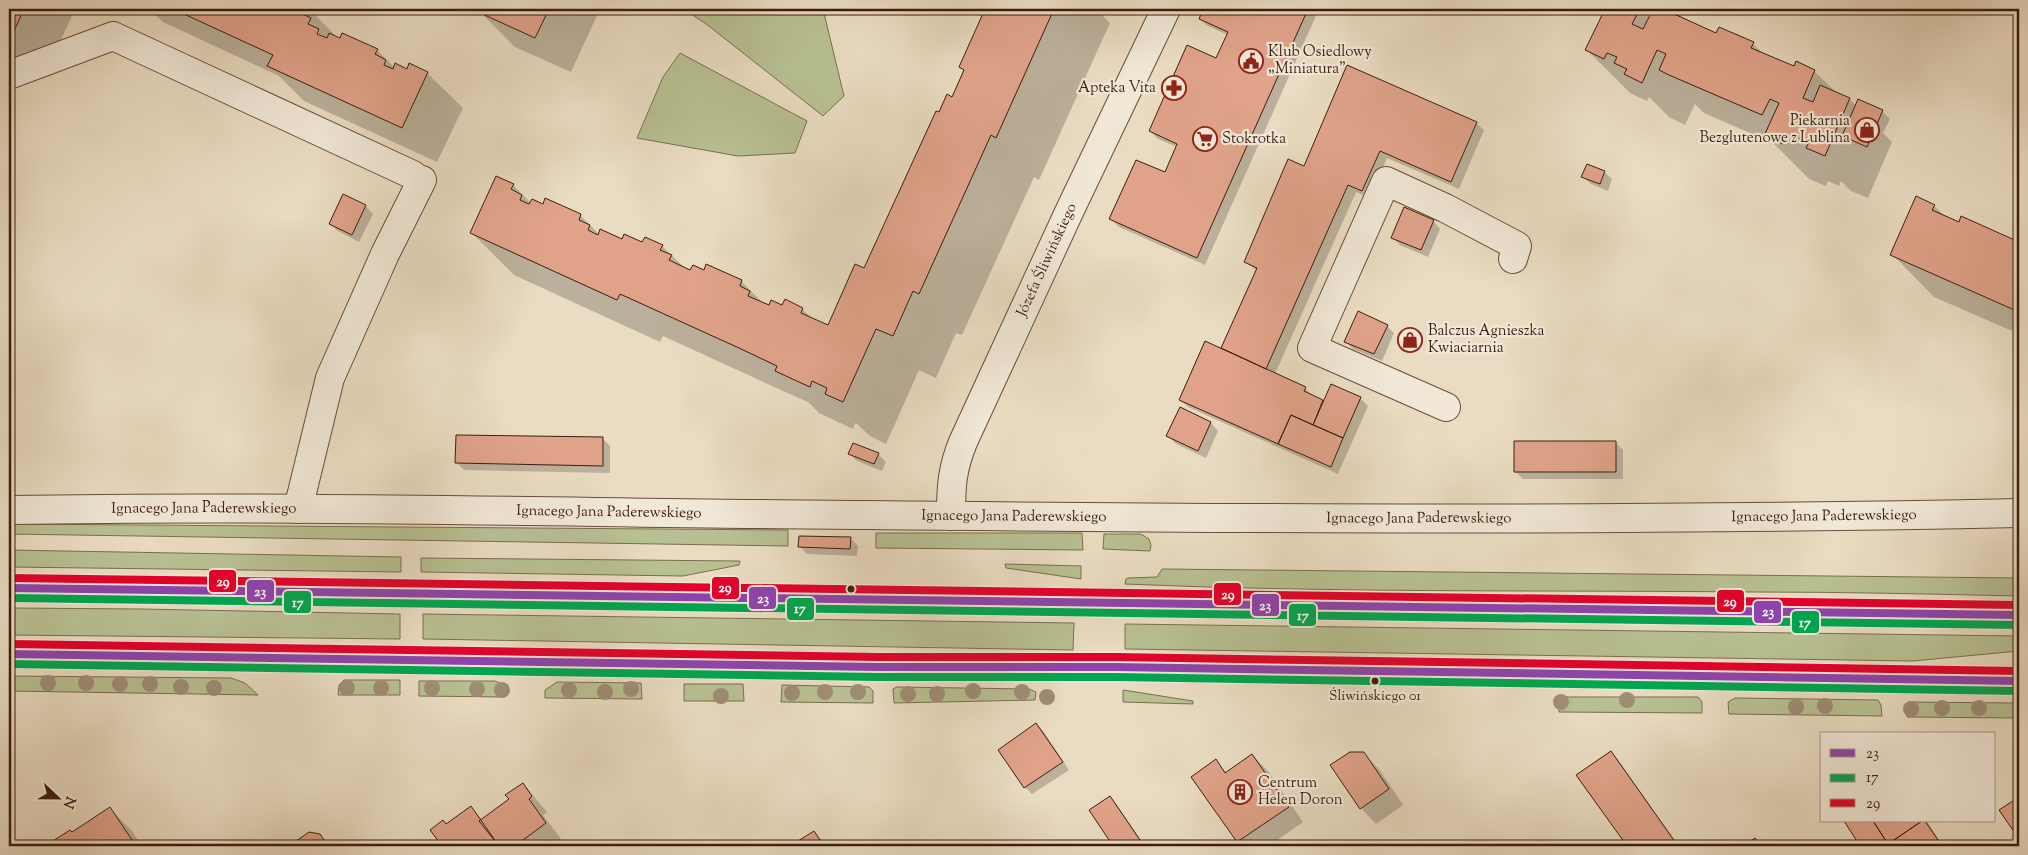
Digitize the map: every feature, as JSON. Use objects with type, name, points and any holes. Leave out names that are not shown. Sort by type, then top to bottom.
[{"type":"street","name":"Józefa Śliwińskiego","points":[[951,516],[951,489],[954,465],[963,442],[1069,212],[1166,9]]},
{"type":"street","points":[[9,75],[113,36],[418,178],[330,378],[298,509]]},
{"type":"street","points":[[1446,407],[1312,348],[1386,181],[1445,208],[1517,246],[1513,260]]},
{"type":"street","name":"Ignacego Jana Paderewskiego","points":[[9,510],[138,508],[298,509],[1158,519],[1755,519],[2019,513]]},
{"type":"street","points":[[9,588],[2019,615]]},
{"type":"street","points":[[9,654],[888,667],[1116,667],[2019,682]]},
{"type":"green space","points":[[683,9],[823,9],[844,96],[823,116],[705,23]]},
{"type":"green space","points":[[680,53],[807,121],[795,153],[738,156],[637,138],[663,77]]},
{"type":"green space","points":[[9,524],[788,530],[788,546],[9,534]]},
{"type":"green space","points":[[876,533],[1082,533],[1083,550],[876,548]]},
{"type":"green space","points":[[1104,534],[1141,534],[1149,539],[1150,551],[1103,549]]},
{"type":"green space","points":[[9,550],[401,557],[401,572],[9,567]]},
{"type":"green space","points":[[421,558],[740,561],[739,565],[683,576],[421,572]]},
{"type":"green space","points":[[1005,564],[1081,566],[1081,579],[1006,568]]},
{"type":"green space","points":[[1162,569],[2019,578],[2019,596],[1820,592],[1360,590],[1125,584],[1126,579],[1129,578],[1157,577]]},
{"type":"green space","points":[[9,608],[400,614],[400,639],[9,635]]},
{"type":"green space","points":[[423,614],[1074,623],[1073,650],[423,639]]},
{"type":"green space","points":[[1125,624],[2019,636],[2019,651],[1913,661],[1125,649]]},
{"type":"green space","points":[[9,676],[231,678],[245,683],[258,695],[9,691]]},
{"type":"green space","points":[[344,680],[400,680],[400,695],[338,695],[339,685]]},
{"type":"green space","points":[[419,681],[495,681],[505,685],[505,697],[419,696]]},
{"type":"green space","points":[[557,682],[641,683],[642,699],[545,698],[545,690]]},
{"type":"green space","points":[[684,684],[743,684],[744,701],[684,701]]},
{"type":"green space","points":[[782,685],[869,687],[873,691],[873,703],[781,702]]},
{"type":"green space","points":[[897,687],[1029,689],[1036,692],[1035,700],[894,703],[893,689]]},
{"type":"green space","points":[[1123,690],[1193,701],[1193,704],[1123,702]]},
{"type":"green space","points":[[1564,697],[1698,697],[1702,702],[1702,713],[1559,712],[1558,701]]},
{"type":"green space","points":[[1735,698],[1878,700],[1881,705],[1882,716],[1729,714],[1728,702]]},
{"type":"green space","points":[[1908,702],[2019,703],[2019,718],[1907,717]]},
{"type":"building","points":[[9,9],[24,9],[9,42]]},
{"type":"building","points":[[173,9],[294,9],[311,18],[308,24],[319,29],[317,34],[327,38],[329,33],[340,38],[342,33],[378,49],[375,54],[386,60],[384,65],[393,69],[395,63],[407,69],[409,63],[428,72],[402,128],[267,66],[273,55]]},
{"type":"building","points":[[480,9],[549,9],[535,38],[478,12]]},
{"type":"building","points":[[985,9],[1054,9],[996,138],[991,135],[919,294],[913,291],[893,336],[876,329],[843,402],[825,394],[827,388],[812,381],[810,387],[775,371],[777,366],[620,294],[617,300],[470,233],[496,176],[514,184],[511,189],[522,195],[520,200],[529,204],[532,199],[543,204],[545,198],[581,214],[579,220],[590,225],[588,230],[598,235],[600,229],[622,239],[624,234],[642,242],[645,237],[663,245],[660,250],[672,255],[669,260],[690,270],[693,265],[704,270],[706,264],[742,280],[740,286],[750,291],[748,296],[769,305],[771,300],[782,305],[785,299],[803,308],[801,313],[828,325],[855,264],[864,268],[936,111],[939,112],[947,94],[952,97],[964,70],[959,67]]},
{"type":"building","points":[[1203,9],[1308,9],[1197,258],[1109,219],[1136,160],[1165,172],[1177,144],[1149,131],[1187,45],[1216,58],[1228,32],[1199,19]]},
{"type":"building","points":[[1605,9],[1640,9],[1632,24],[1643,29],[1653,9],[1674,9],[1672,13],[1716,33],[1719,27],[1754,42],[1751,48],[1794,66],[1796,61],[1815,70],[1803,98],[1813,102],[1820,85],[1850,98],[1825,156],[1806,148],[1809,142],[1799,138],[1796,144],[1785,139],[1783,144],[1764,136],[1779,103],[1770,99],[1762,115],[1669,75],[1659,70],[1666,54],[1657,50],[1642,83],[1624,74],[1627,69],[1614,63],[1617,57],[1607,53],[1604,59],[1585,50]]},
{"type":"building","points":[[1347,65],[1477,122],[1451,182],[1380,151],[1362,191],[1348,185],[1266,369],[1221,348],[1257,268],[1244,262],[1288,159],[1304,166]]},
{"type":"building","points":[[1858,99],[1883,110],[1867,147],[1842,136]]},
{"type":"building","points":[[1587,164],[1605,171],[1600,184],[1581,177]]},
{"type":"building","points":[[343,194],[366,205],[352,235],[329,224]]},
{"type":"building","points":[[1916,196],[1935,205],[1932,210],[1959,222],[1961,216],[2019,242],[2019,312],[1890,255]]},
{"type":"building","points":[[1404,207],[1434,220],[1421,250],[1391,238]]},
{"type":"building","points":[[1358,311],[1388,325],[1374,354],[1344,342]]},
{"type":"building","points":[[1205,341],[1306,387],[1304,391],[1323,400],[1313,425],[1291,415],[1278,444],[1179,400]]},
{"type":"building","points":[[1331,384],[1361,397],[1343,438],[1313,425]]},
{"type":"building","points":[[1180,407],[1211,422],[1198,451],[1166,436]]},
{"type":"building","points":[[1291,415],[1343,438],[1331,467],[1278,444]]},
{"type":"building","points":[[456,435],[603,437],[603,466],[455,463]]},
{"type":"building","points":[[1514,441],[1616,441],[1616,472],[1514,472]]},
{"type":"building","points":[[853,443],[879,453],[874,464],[848,454]]},
{"type":"building","points":[[799,536],[851,537],[850,549],[798,547]]},
{"type":"building","points":[[1036,723],[1063,762],[1024,788],[998,750]]},
{"type":"building","points":[[1611,751],[1678,846],[1627,846],[1576,775]]},
{"type":"building","points":[[1350,752],[1364,752],[1389,789],[1360,809],[1330,765]]},
{"type":"building","name":"Centrum Helen Doron","points":[[1252,754],[1289,807],[1237,842],[1191,777],[1216,759],[1225,773]]},
{"type":"building","points":[[523,783],[532,796],[529,799],[546,823],[515,846],[499,846],[479,821],[509,799],[505,795]]},
{"type":"building","points":[[1110,796],[1144,846],[1113,846],[1089,810]]},
{"type":"building","points":[[2019,797],[2019,839],[1999,810]]},
{"type":"building","points":[[471,806],[499,846],[448,846],[446,844],[442,846],[430,830],[443,820],[446,824]]},
{"type":"building","points":[[110,807],[136,846],[45,846],[70,830],[72,832]]},
{"type":"building","points":[[1845,822],[1874,822],[1888,844],[1891,842],[1894,846],[1860,846]]},
{"type":"building","points":[[1874,822],[1921,822],[1888,844]]},
{"type":"building","points":[[1921,822],[1926,822],[1942,846],[1894,846],[1891,842]]},
{"type":"building","points":[[814,831],[824,846],[790,846]]},
{"type":"building","points":[[309,832],[320,834],[328,846],[289,846]]},
{"type":"building","points":[[1755,838],[1761,846],[1744,846]]},
{"type":"transit line","name":"29","points":[[9,578],[2019,605]]},
{"type":"transit line","name":"23","points":[[9,588],[2019,615]]},
{"type":"transit line","name":"17","points":[[9,598],[2019,625]]},
{"type":"transit line","name":"29","points":[[9,644],[878,657],[1116,657],[2019,671]]},
{"type":"transit line","name":"23","points":[[9,654],[878,667],[1116,667],[2019,681]]},
{"type":"transit line","name":"17","points":[[9,664],[878,677],[1116,677],[2019,691]]},
{"type":"place","name":"Klub Osiedlowy „Miniatura”","points":[[1251,61]]},
{"type":"place","name":"Apteka Vita","points":[[1174,88]]},
{"type":"place","name":"Piekarnia Bezglutenowe z Lublina","points":[[1867,130]]},
{"type":"place","name":"Stokrotka","points":[[1205,139]]},
{"type":"place","name":"Balczus Agnieszka Kwiaciarnia","points":[[1410,340]]},
{"type":"place","name":"Śliwińskiego 01","points":[[1375,681]]},
{"type":"place","name":"Centrum Helen Doron","points":[[1240,792]]}]
